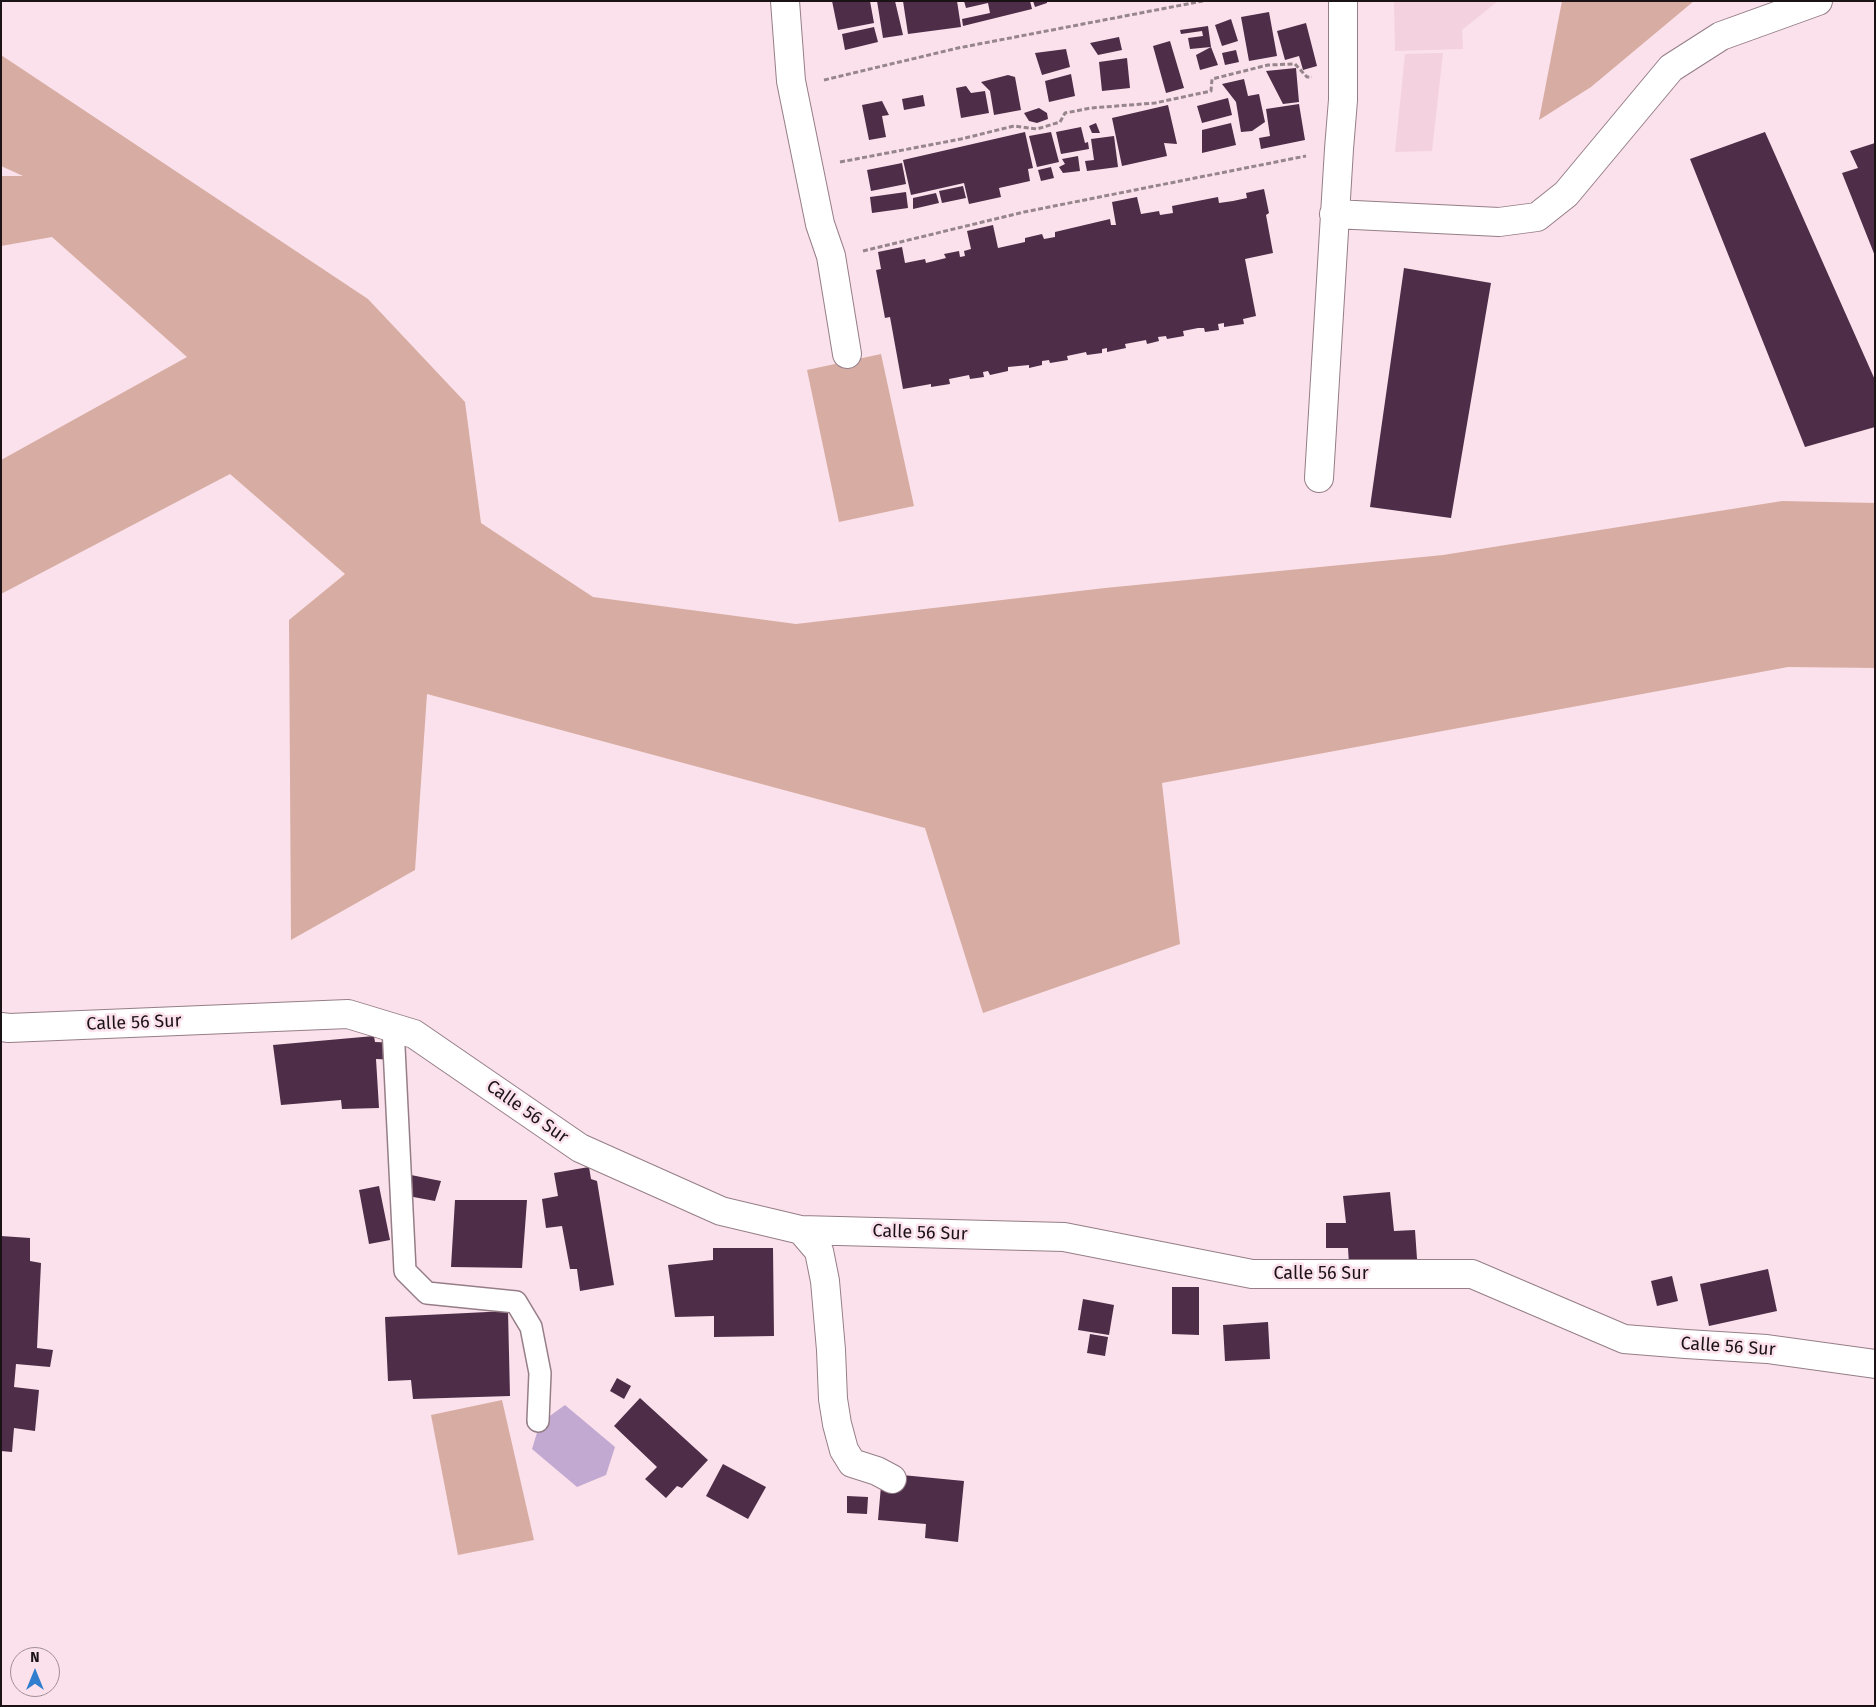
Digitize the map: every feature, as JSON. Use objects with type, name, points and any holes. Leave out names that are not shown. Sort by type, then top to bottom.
[{"type":"street","points":[[785,1],[791,81],[820,224],[831,256],[847,354]]},
{"type":"street","points":[[1319,478],[1338,149],[1343,100],[1343,1]]},
{"type":"street","points":[[1334,214],[1499,222],[1537,217],[1566,194],[1671,68],[1721,36],[1818,1]]},
{"type":"street","name":"Calle 56 Sur","points":[[1,1027],[348,1014],[414,1034],[580,1148],[721,1212],[801,1230],[1064,1237],[1252,1274],[1472,1274],[1624,1339],[1767,1348],[1875,1364]]},
{"type":"street","points":[[801,1230],[819,1251],[825,1281],[833,1399],[836,1424],[844,1450],[852,1463],[877,1471],[892,1479]]},
{"type":"lane","points":[[393,1028],[405,1271],[427,1294],[516,1302],[531,1328],[540,1373],[538,1421]]},
{"type":"path","points":[[791,81],[830,80],[958,48],[1202,1]]},
{"type":"path","points":[[808,168],[961,139],[1014,126],[1036,129],[1060,122],[1065,114],[1091,108],[1155,103],[1211,91],[1212,80],[1268,65],[1294,64],[1307,77],[1343,74]]},
{"type":"path","points":[[831,256],[879,248],[1024,212],[1338,149]]},
{"type":"shaded area","points":[[1394,1],[1498,1],[1462,30],[1463,49],[1395,51]]},
{"type":"shaded area","points":[[1562,1],[1694,1],[1591,87],[1539,120]]},
{"type":"shaded area","points":[[1443,53],[1432,151],[1395,152],[1405,54]]},
{"type":"shaded area","points":[[1,55],[368,299],[465,402],[481,523],[593,597],[796,624],[1105,588],[1443,555],[1782,501],[1875,503],[1875,668],[1788,667],[1162,783],[1180,944],[983,1013],[925,828],[427,694],[415,870],[291,940],[289,620],[345,574],[230,474],[1,594],[1,460],[187,357],[52,237],[1,246],[1,176],[23,176],[1,166]]},
{"type":"shaded area","points":[[881,354],[914,506],[839,522],[807,370]]},
{"type":"shaded area","points":[[502,1400],[534,1540],[458,1555],[431,1415]]},
{"type":"shaded area","points":[[565,1405],[615,1447],[606,1475],[577,1487],[532,1449],[540,1423]]},
{"type":"building","points":[[832,1],[870,1],[874,23],[838,30]]},
{"type":"building","points":[[877,1],[895,1],[903,35],[883,38]]},
{"type":"building","points":[[903,1],[957,1],[961,27],[908,34]]},
{"type":"building","points":[[964,1],[1030,1],[1032,9],[963,26],[962,19],[990,13],[988,3],[966,8]]},
{"type":"building","points":[[1033,1],[1047,1],[1047,3],[1035,7]]},
{"type":"building","points":[[1269,12],[1277,56],[1249,61],[1241,17]]},
{"type":"building","points":[[1231,19],[1238,41],[1222,46],[1215,25]]},
{"type":"building","points":[[1306,23],[1317,66],[1303,70],[1299,56],[1285,60],[1277,31]]},
{"type":"building","points":[[1208,26],[1211,47],[1190,49],[1188,38],[1203,36],[1202,31],[1181,34],[1180,30]]},
{"type":"building","points":[[874,27],[878,42],[845,50],[842,34]]},
{"type":"building","points":[[1119,37],[1122,50],[1098,55],[1090,43]]},
{"type":"building","points":[[1170,41],[1184,88],[1166,93],[1153,46]]},
{"type":"building","points":[[1211,47],[1218,65],[1200,70],[1196,55]]},
{"type":"building","points":[[1066,49],[1070,67],[1042,75],[1035,53]]},
{"type":"building","points":[[1236,50],[1239,62],[1225,65],[1222,53]]},
{"type":"building","points":[[1127,58],[1130,88],[1102,91],[1099,62]]},
{"type":"building","points":[[1296,68],[1299,102],[1283,104],[1266,71]]},
{"type":"building","points":[[1071,74],[1075,96],[1049,102],[1045,81]]},
{"type":"building","points":[[1008,75],[1015,77],[1021,110],[994,115],[990,91],[981,82]]},
{"type":"building","points":[[1244,79],[1248,96],[1259,94],[1265,122],[1252,131],[1241,132],[1236,102],[1222,84]]},
{"type":"building","points":[[966,86],[971,93],[985,91],[989,113],[961,118],[956,88]]},
{"type":"building","points":[[923,95],[925,106],[904,110],[902,99]]},
{"type":"building","points":[[1228,98],[1232,115],[1202,123],[1197,106]]},
{"type":"building","points":[[882,101],[889,115],[882,116],[886,137],[869,140],[862,105]]},
{"type":"building","points":[[1299,104],[1305,140],[1261,149],[1259,138],[1270,136],[1266,109]]},
{"type":"building","points":[[1168,105],[1177,144],[1164,143],[1167,156],[1122,166],[1112,118]]},
{"type":"building","points":[[1039,108],[1047,113],[1048,119],[1037,123],[1029,121],[1024,113]]},
{"type":"building","points":[[1096,123],[1100,133],[1092,133],[1089,126]]},
{"type":"building","points":[[1231,123],[1236,145],[1202,153],[1202,130]]},
{"type":"building","points":[[1081,127],[1085,143],[1088,142],[1089,149],[1061,154],[1056,132]]},
{"type":"building","points":[[1025,132],[1033,168],[1028,169],[1030,181],[999,188],[1001,197],[969,204],[964,183],[911,195],[903,160]]},
{"type":"building","points":[[1051,132],[1059,162],[1037,167],[1029,136]]},
{"type":"building","points":[[1765,132],[1875,380],[1875,427],[1805,447],[1690,159]]},
{"type":"building","points":[[1114,136],[1118,167],[1087,171],[1085,161],[1094,160],[1091,139]]},
{"type":"building","points":[[1875,143],[1875,256],[1842,173],[1858,168],[1850,151]]},
{"type":"building","points":[[1078,156],[1080,171],[1063,173],[1059,167],[1065,164],[1062,159]]},
{"type":"building","points":[[902,163],[906,184],[871,191],[867,170]]},
{"type":"building","points":[[1051,167],[1054,178],[1041,181],[1038,170]]},
{"type":"building","points":[[963,186],[966,198],[942,203],[939,191]]},
{"type":"building","points":[[1264,189],[1269,213],[1266,215],[1273,253],[1245,259],[1256,316],[1243,319],[1244,324],[1224,327],[1224,323],[1218,324],[1219,330],[1205,332],[1204,328],[1198,328],[1183,331],[1184,336],[1167,339],[1166,336],[1158,337],[1159,341],[1147,344],[1146,340],[1125,344],[1126,348],[1107,352],[1107,348],[1102,349],[1102,353],[1087,355],[1086,352],[1067,356],[1068,360],[1050,363],[1049,360],[1042,361],[1042,365],[1029,368],[1029,365],[1008,367],[1008,371],[990,375],[988,371],[983,372],[984,377],[970,379],[969,375],[949,379],[950,384],[931,387],[931,384],[903,389],[890,317],[885,318],[876,270],[881,269],[878,252],[902,247],[905,263],[925,259],[926,263],[946,258],[944,254],[959,251],[960,257],[965,256],[964,251],[971,249],[967,231],[993,225],[998,248],[1025,242],[1025,238],[1042,234],[1044,239],[1055,237],[1055,232],[1110,219],[1111,225],[1116,225],[1112,202],[1137,197],[1141,214],[1159,211],[1160,215],[1173,213],[1172,206],[1218,197],[1219,203],[1233,201],[1247,198],[1246,193]]},
{"type":"building","points":[[906,192],[908,208],[872,213],[870,197]]},
{"type":"building","points":[[936,193],[939,203],[913,209],[913,198]]},
{"type":"building","points":[[1404,268],[1491,283],[1451,518],[1370,507]]},
{"type":"building","points":[[374,1036],[375,1042],[399,1043],[399,1060],[376,1059],[379,1108],[342,1109],[341,1100],[281,1105],[273,1045]]},
{"type":"building","points":[[589,1167],[591,1179],[597,1181],[614,1285],[580,1291],[577,1269],[570,1269],[562,1226],[546,1228],[542,1199],[558,1196],[554,1173]]},
{"type":"building","points":[[411,1175],[441,1181],[435,1201],[408,1196]]},
{"type":"building","points":[[379,1186],[390,1240],[369,1244],[359,1190]]},
{"type":"building","points":[[1390,1192],[1394,1231],[1415,1230],[1417,1259],[1349,1264],[1348,1248],[1326,1248],[1326,1223],[1346,1223],[1343,1196]]},
{"type":"building","points":[[455,1200],[527,1200],[522,1268],[451,1267]]},
{"type":"building","points":[[1,1236],[30,1238],[30,1261],[41,1263],[37,1348],[53,1350],[50,1367],[16,1364],[14,1387],[39,1390],[35,1431],[14,1428],[12,1452],[1,1451]]},
{"type":"building","points":[[713,1248],[773,1248],[774,1336],[714,1337],[714,1316],[675,1317],[668,1265],[713,1260]]},
{"type":"building","points":[[1768,1269],[1777,1311],[1709,1326],[1700,1284]]},
{"type":"building","points":[[1672,1276],[1678,1301],[1657,1306],[1651,1281]]},
{"type":"building","points":[[1172,1287],[1199,1287],[1199,1335],[1172,1334]]},
{"type":"building","points":[[1083,1299],[1114,1305],[1109,1335],[1078,1330]]},
{"type":"building","points":[[508,1311],[510,1396],[413,1399],[411,1380],[388,1381],[385,1317]]},
{"type":"building","points":[[1268,1322],[1270,1359],[1225,1361],[1223,1325]]},
{"type":"building","points":[[1090,1334],[1108,1337],[1105,1356],[1087,1353]]},
{"type":"building","points":[[617,1378],[631,1386],[624,1399],[610,1391]]},
{"type":"building","points":[[640,1398],[708,1460],[682,1488],[677,1486],[666,1498],[645,1479],[657,1467],[614,1426]]},
{"type":"building","points":[[723,1464],[766,1487],[748,1519],[706,1496]]},
{"type":"building","points":[[902,1475],[964,1481],[958,1542],[925,1538],[926,1524],[878,1520],[881,1486]]},
{"type":"building","points":[[847,1496],[868,1497],[867,1514],[847,1513]]}]
